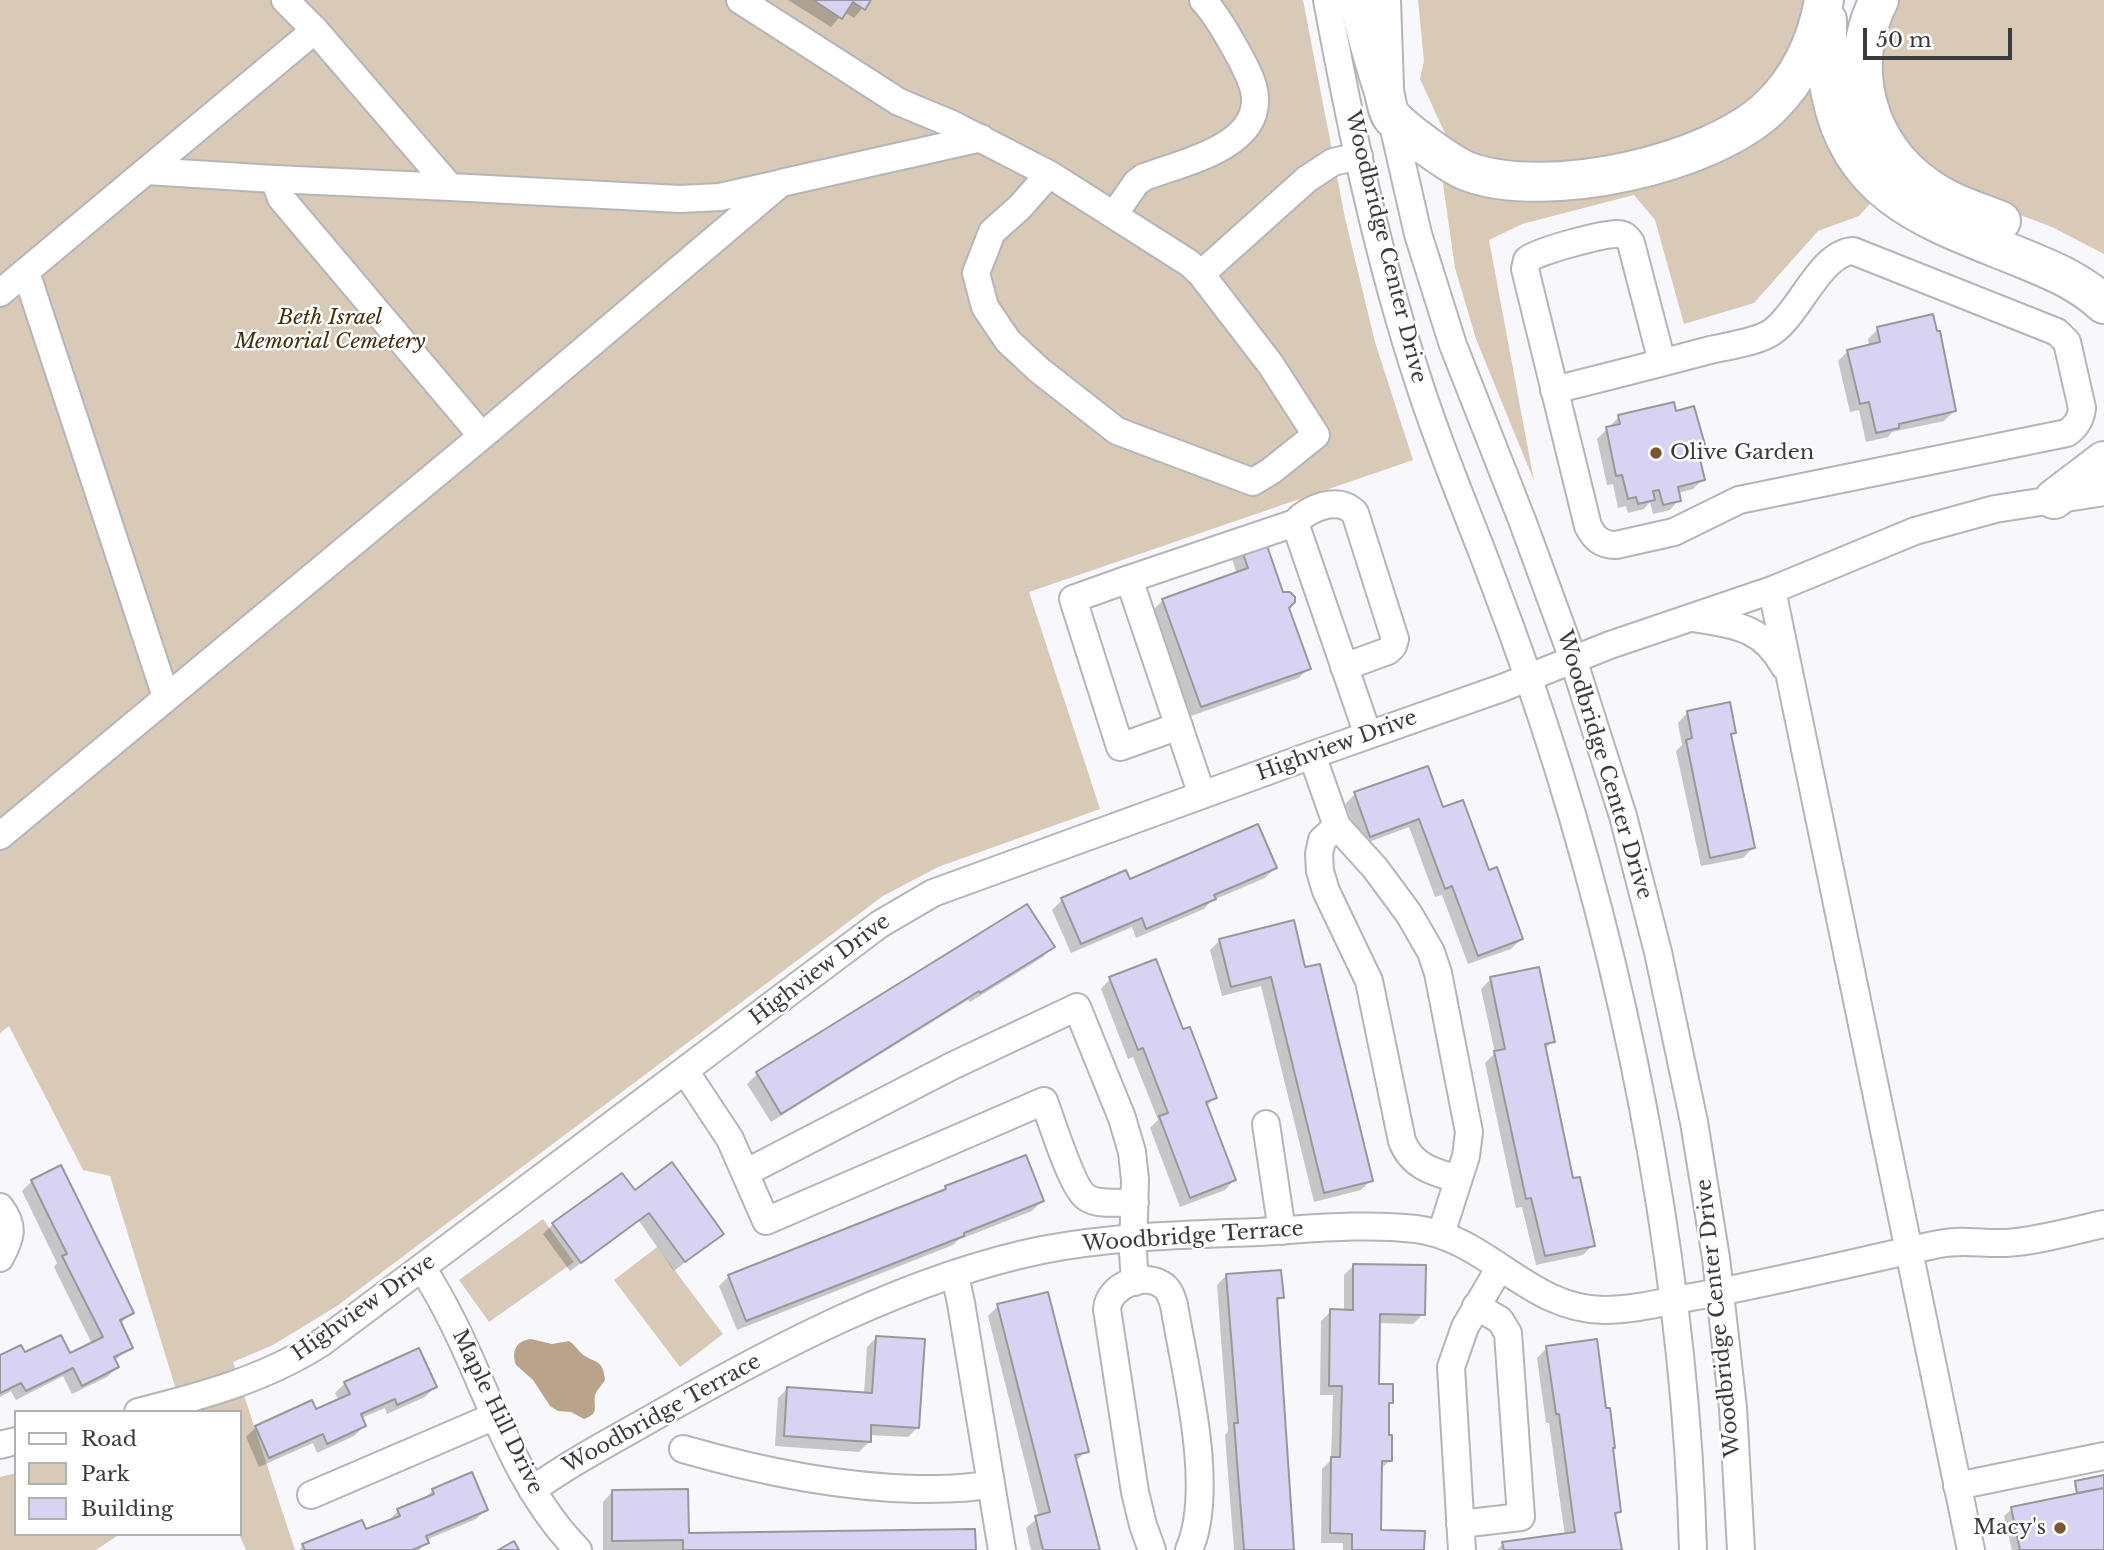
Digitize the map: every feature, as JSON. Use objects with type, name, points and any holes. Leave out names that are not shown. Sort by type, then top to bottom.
[{"type":"highway","points":[[1359,0],[1391,116],[1448,161],[1469,172],[1529,181],[1571,180],[1659,163],[1695,152],[1742,130],[1769,108],[1790,83],[1805,59],[1825,0]]},
{"type":"highway","points":[[1825,0],[1828,77],[1833,104],[1849,145],[1872,178],[1917,214],[2062,274],[2090,291],[2104,304]]},
{"type":"highway","points":[[1879,0],[1868,24],[1864,44],[1863,80],[1876,128],[1895,159],[1919,182],[1941,196],[2073,250],[2104,269]]},
{"type":"highway","points":[[2054,499],[2104,461]]},
{"type":"street","points":[[285,0],[450,187]]},
{"type":"street","points":[[740,0],[899,102],[981,138],[1049,174],[1182,257],[1201,274],[1271,365],[1317,435],[1253,482],[1117,431],[1039,370],[1008,341],[985,307],[976,272],[992,232],[1020,207],[1049,174]]},
{"type":"street","points":[[1114,215],[1143,177],[1224,146],[1242,133],[1251,122],[1255,99],[1248,73],[1230,39],[1203,0]]},
{"type":"street","name":"Woodbridge Center Drive","points":[[1327,0],[1359,156],[1387,274],[1417,378],[1528,678],[1579,841],[1621,1006],[1649,1147],[1672,1300],[1690,1482],[1692,1548]]},
{"type":"street","name":"Woodbridge Center Drive","points":[[1387,0],[1391,116],[1418,234],[1449,334],[1532,544],[1573,659],[1623,816],[1661,963],[1695,1122],[1721,1291],[1733,1408],[1741,1550]]},
{"type":"street","points":[[0,293],[314,30]]},
{"type":"street","points":[[1352,124],[1391,116]]},
{"type":"street","points":[[147,171],[680,199],[720,197],[981,138]]},
{"type":"street","points":[[1201,274],[1307,179],[1333,162],[1359,156]]},
{"type":"street","points":[[274,179],[281,198],[482,436]]},
{"type":"street","points":[[0,836],[482,436],[781,183]]},
{"type":"street","points":[[1554,390],[1662,362],[1770,334],[1784,322],[1829,263],[1841,254],[1853,251],[2057,332],[2067,342],[2082,408],[2077,425],[2067,433],[1739,500],[1674,532],[1607,545],[1599,541],[1588,526],[1554,390],[1525,266],[1531,255],[1620,233],[1629,240],[1662,362]]},
{"type":"street","points":[[26,272],[166,697]]},
{"type":"street","name":"Highview Drive","points":[[145,1410],[225,1388],[287,1363],[336,1333],[880,924],[920,900],[946,888],[1528,678],[1573,659],[1772,590],[1915,531],[1995,509],[2104,492]]},
{"type":"street","points":[[1179,726],[1120,747],[1073,599],[1295,523],[1303,514],[1335,503],[1346,505],[1354,513],[1395,639],[1388,651],[1344,667]]},
{"type":"street","points":[[1295,523],[1368,735]]},
{"type":"street","points":[[1129,579],[1202,795]]},
{"type":"street","points":[[1772,590],[1970,1550]]},
{"type":"street","points":[[1692,618],[1747,629],[1763,638],[1778,655],[1792,688]]},
{"type":"street","points":[[1312,755],[1337,826],[1388,886],[1422,934],[1438,973],[1469,1132],[1466,1156],[1441,1234]]},
{"type":"street","points":[[1337,826],[1322,840],[1320,871],[1326,891],[1369,981],[1402,1141],[1408,1154],[1419,1165],[1458,1179]]},
{"type":"street","points":[[745,1172],[952,1066],[1077,1007],[1129,1140],[1134,1165],[1135,1282]]},
{"type":"street","points":[[685,1070],[723,1127],[766,1221],[1044,1101],[1074,1181],[1082,1194],[1100,1202],[1135,1202]]},
{"type":"street","points":[[1266,1124],[1282,1231]]},
{"type":"street","points":[[0,1207],[8,1218],[11,1234],[0,1258]]},
{"type":"street","name":"Woodbridge Terrace","points":[[532,1490],[705,1388],[782,1347],[859,1312],[955,1275],[1042,1250],[1134,1237],[1385,1227],[1441,1234],[1463,1243],[1548,1297],[1580,1308],[1615,1309],[1721,1291],[1961,1241],[2011,1242],[2104,1224]]},
{"type":"street","name":"Maple Hill Drive","points":[[422,1268],[451,1316],[495,1416],[532,1490],[578,1550]]},
{"type":"street","points":[[1476,1306],[1500,1320],[1508,1333],[1521,1517],[1461,1537],[1451,1367],[1459,1339],[1476,1306],[1500,1268]]},
{"type":"street","points":[[955,1275],[1002,1550]]},
{"type":"street","points":[[1153,1550],[1143,1525],[1134,1485],[1107,1309],[1109,1298],[1122,1285],[1150,1280],[1168,1290],[1174,1305],[1200,1472],[1198,1513],[1189,1550]]},
{"type":"street","points":[[311,1494],[495,1416]]},
{"type":"street","points":[[683,1449],[773,1473],[852,1485],[942,1489],[991,1484]]},
{"type":"street","points":[[1957,1486],[2104,1456]]},
{"type":"green space","name":"Beth Israel Memorial Cemetery","points":[[0,0],[1303,0],[1345,218],[1375,342],[1413,460],[1029,592],[1100,809],[938,867],[883,896],[337,1306],[273,1345],[233,1362],[295,1550],[246,1550],[240,1536],[242,1536],[242,1410],[182,1410],[110,1176],[83,1170],[9,1026],[0,1033]]},
{"type":"green space","points":[[1418,0],[1815,0],[1788,73],[1722,131],[1650,155],[1531,172],[1453,151],[1420,79],[1424,61]]},
{"type":"green space","points":[[1898,0],[2104,0],[2104,254],[2052,227],[1969,196],[1926,173],[1879,100],[1885,26]]},
{"type":"green space","points":[[1810,83],[1825,144],[1877,196],[1859,216],[1818,231],[1754,303],[1684,324],[1655,220],[1634,195],[1522,224],[1489,240],[1534,481],[1476,339],[1455,268],[1442,177],[1660,179],[1766,136]]},
{"type":"green space","points":[[543,1219],[574,1262],[489,1322],[459,1280]]},
{"type":"green space","points":[[657,1247],[723,1334],[680,1367],[614,1280]]},
{"type":"green space","points":[[14,1474],[14,1536],[117,1536],[96,1550],[0,1550],[0,1477]]},
{"type":"shaded area","points":[[531,1339],[552,1344],[569,1341],[582,1354],[598,1362],[605,1380],[595,1395],[595,1410],[592,1415],[584,1419],[550,1406],[533,1380],[516,1365],[514,1355],[518,1344]]},
{"type":"building","points":[[813,0],[871,0],[865,10],[853,2],[842,19]]},
{"type":"building","points":[[1933,314],[1937,331],[1940,331],[1956,411],[1899,424],[1899,428],[1876,433],[1869,402],[1860,404],[1847,350],[1880,342],[1877,327]]},
{"type":"building","name":"Olive Garden","points":[[1674,402],[1676,411],[1694,406],[1707,452],[1699,455],[1705,480],[1678,487],[1681,501],[1663,505],[1659,490],[1653,491],[1655,500],[1638,504],[1636,497],[1628,499],[1622,475],[1616,476],[1606,427],[1620,424],[1618,415]]},
{"type":"building","points":[[1265,540],[1283,592],[1290,592],[1295,597],[1295,602],[1289,608],[1311,669],[1201,707],[1162,599],[1248,568],[1241,548]]},
{"type":"building","points":[[1730,702],[1736,733],[1731,734],[1755,848],[1710,858],[1686,740],[1692,738],[1687,711]]},
{"type":"building","points":[[1428,766],[1443,807],[1463,800],[1489,870],[1497,867],[1523,939],[1478,956],[1452,886],[1445,889],[1419,819],[1370,837],[1354,792]]},
{"type":"building","points":[[1258,824],[1277,868],[1214,895],[1216,899],[1146,929],[1142,918],[1081,944],[1061,898],[1126,870],[1130,879]]},
{"type":"building","points":[[1027,904],[1055,947],[781,1114],[756,1072]]},
{"type":"building","points":[[1294,920],[1305,967],[1320,964],[1373,1181],[1324,1193],[1271,977],[1231,987],[1219,939]]},
{"type":"building","points":[[1156,959],[1183,1029],[1190,1027],[1217,1098],[1206,1102],[1236,1180],[1190,1198],[1159,1116],[1168,1113],[1143,1048],[1138,1050],[1109,977]]},
{"type":"building","points":[[1539,967],[1555,1042],[1545,1044],[1573,1178],[1580,1177],[1595,1246],[1545,1256],[1531,1198],[1526,1199],[1494,1051],[1505,1049],[1490,977]]},
{"type":"building","points":[[1026,1155],[1044,1201],[964,1233],[964,1236],[746,1321],[728,1275]]},
{"type":"building","points":[[672,1162],[724,1234],[685,1262],[649,1213],[581,1263],[552,1223],[622,1173],[635,1190]]},
{"type":"building","points":[[61,1165],[134,1313],[120,1320],[133,1348],[114,1357],[119,1367],[82,1386],[73,1368],[26,1391],[21,1383],[0,1393],[0,1355],[21,1345],[25,1352],[61,1335],[70,1353],[103,1337],[62,1256],[67,1254],[31,1180]]},
{"type":"building","points":[[1353,1264],[1426,1265],[1425,1315],[1380,1314],[1379,1384],[1393,1384],[1393,1403],[1389,1403],[1392,1461],[1382,1461],[1381,1530],[1425,1531],[1424,1550],[1352,1550],[1352,1534],[1330,1533],[1331,1457],[1340,1457],[1342,1386],[1329,1386],[1330,1309],[1353,1310]]},
{"type":"building","points":[[1281,1270],[1284,1298],[1277,1298],[1294,1550],[1244,1550],[1234,1423],[1238,1423],[1226,1274]]},
{"type":"building","points":[[1048,1292],[1089,1452],[1075,1455],[1100,1550],[1043,1550],[1035,1516],[1050,1512],[997,1304]]},
{"type":"building","points":[[876,1336],[925,1339],[919,1428],[871,1425],[871,1442],[784,1436],[787,1387],[872,1393]]},
{"type":"building","points":[[1597,1339],[1606,1408],[1610,1408],[1615,1448],[1621,1512],[1615,1513],[1622,1550],[1504,1550],[1502,1542],[1575,1532],[1559,1414],[1556,1414],[1546,1346]]},
{"type":"building","points":[[419,1348],[437,1387],[397,1405],[395,1399],[361,1414],[366,1426],[327,1444],[323,1434],[269,1458],[255,1426],[312,1400],[316,1409],[350,1394],[344,1382]]},
{"type":"building","points":[[472,1472],[488,1510],[426,1536],[429,1543],[412,1550],[305,1550],[302,1544],[362,1520],[366,1529],[400,1516],[397,1509],[434,1494],[432,1489]]},
{"type":"building","points":[[2104,1475],[2104,1488],[2077,1493],[2075,1481]]},
{"type":"building","name":"Macy's","points":[[2104,1488],[2104,1550],[2020,1550],[2011,1507]]},
{"type":"building","points":[[688,1489],[689,1533],[975,1529],[976,1550],[683,1550],[683,1540],[612,1541],[612,1490]]},
{"type":"building","points":[[514,1541],[519,1550],[498,1550]]},
{"type":"place","name":"Olive Garden","points":[[1656,453]]},
{"type":"place","name":"Macy's","points":[[2060,1528]]}]
